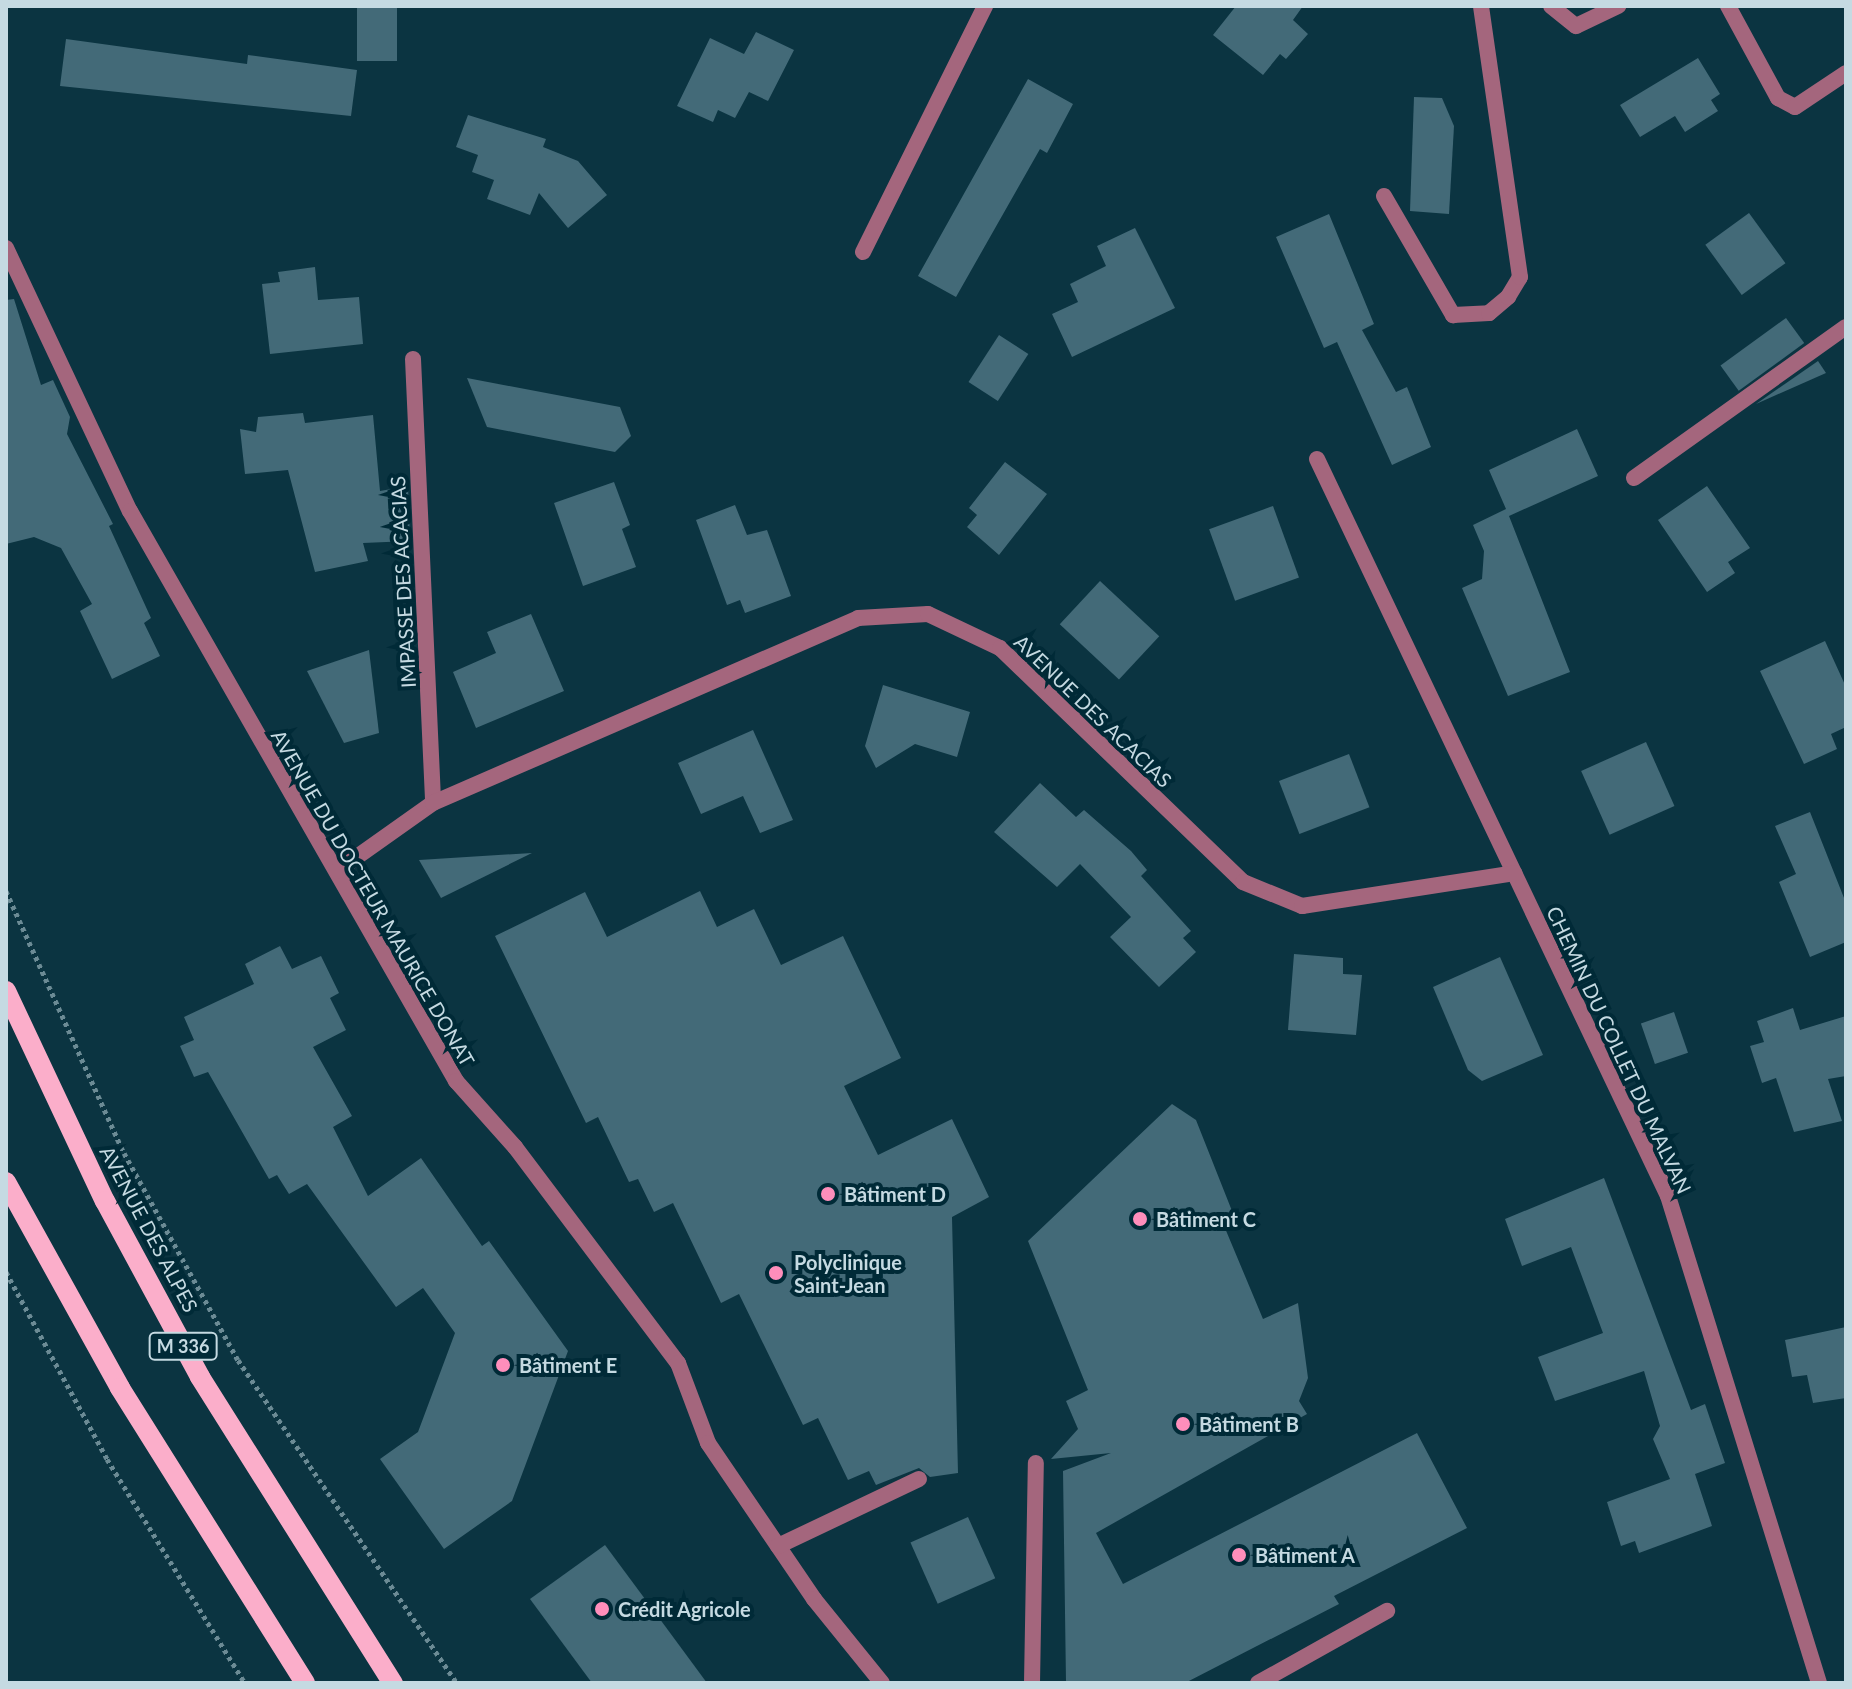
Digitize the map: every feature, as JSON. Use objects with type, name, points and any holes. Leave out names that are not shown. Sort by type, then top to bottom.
[{"type":"main road","name":"AVENUE DES ALPES","points":[[6,991],[105,1201],[200,1377],[393,1683]]},
{"type":"main road","points":[[6,1182],[120,1388],[305,1683]]},
{"type":"street","points":[[863,252],[985,6]]},
{"type":"street","points":[[1384,196],[1453,315],[1489,313],[1508,297],[1520,277],[1481,6]]},
{"type":"street","points":[[1551,6],[1576,26],[1618,6]]},
{"type":"street","points":[[1728,6],[1778,98],[1795,107],[1846,73]]},
{"type":"street","name":"AVENUE DU DOCTEUR MAURICE DONAT","points":[[6,248],[130,511],[456,1081],[515,1147],[678,1363],[708,1443],[778,1546],[882,1683]]},
{"type":"street","points":[[1634,478],[1846,327]]},
{"type":"street","name":"IMPASSE DES ACACIAS","points":[[413,359],[433,803]]},
{"type":"street","name":"CHEMIN DU COLLET DU MALVAN","points":[[1317,459],[1668,1196],[1819,1683]]},
{"type":"street","name":"AVENUE DES ACACIAS","points":[[337,871],[433,803],[858,618],[928,614],[1000,648],[1243,882],[1302,906],[1514,873]]},
{"type":"street","points":[[1032,1683],[1036,1463]]},
{"type":"street","points":[[778,1546],[919,1479]]},
{"type":"street","points":[[1258,1683],[1387,1611]]},
{"type":"path","points":[[6,891],[124,1153],[238,1360],[457,1683]]},
{"type":"path","points":[[6,1272],[107,1459],[245,1683]]},
{"type":"building","points":[[357,6],[397,6],[397,61],[357,61]]},
{"type":"building","points":[[1236,6],[1303,6],[1293,20],[1308,34],[1286,59],[1280,54],[1263,75],[1213,35]]},
{"type":"building","points":[[756,32],[794,50],[768,101],[749,92],[735,118],[718,110],[713,122],[677,106],[710,38],[744,54]]},
{"type":"building","points":[[66,39],[247,64],[248,55],[357,70],[351,116],[60,86]]},
{"type":"building","points":[[1698,58],[1720,94],[1711,100],[1718,111],[1685,132],[1675,116],[1640,137],[1620,105]]},
{"type":"building","points":[[1028,79],[1073,104],[1047,153],[1040,149],[956,297],[918,276]]},
{"type":"building","points":[[1414,97],[1442,98],[1454,126],[1449,214],[1410,211]]},
{"type":"building","points":[[468,115],[546,139],[543,147],[578,161],[607,195],[568,228],[539,193],[530,215],[487,199],[494,180],[472,172],[478,155],[456,147]]},
{"type":"building","points":[[1749,213],[1785,263],[1742,295],[1705,245]]},
{"type":"building","points":[[1329,214],[1374,324],[1362,330],[1396,392],[1407,387],[1431,447],[1392,465],[1337,342],[1324,348],[1276,237]]},
{"type":"building","points":[[1135,228],[1175,308],[1072,357],[1052,314],[1078,302],[1070,284],[1106,266],[1097,246]]},
{"type":"building","points":[[315,267],[318,300],[359,297],[363,344],[270,354],[262,284],[280,282],[278,272]]},
{"type":"building","points":[[14,299],[41,385],[53,380],[70,417],[67,434],[113,524],[109,526],[151,618],[144,623],[160,656],[112,679],[80,611],[92,604],[61,548],[34,537],[6,544],[6,300]]},
{"type":"building","points":[[1786,318],[1804,343],[1739,391],[1720,366]]},
{"type":"building","points":[[999,335],[1028,354],[998,401],[969,382]]},
{"type":"building","points":[[1818,361],[1826,373],[1756,404]]},
{"type":"building","points":[[467,378],[620,407],[631,436],[615,452],[487,427]]},
{"type":"building","points":[[303,413],[305,423],[373,415],[380,491],[408,486],[410,541],[363,543],[368,561],[315,572],[288,470],[245,474],[240,429],[256,432],[258,417]]},
{"type":"building","points":[[1577,429],[1598,476],[1509,516],[1570,672],[1508,696],[1462,588],[1482,579],[1484,551],[1473,525],[1506,509],[1489,470]]},
{"type":"building","points":[[1005,462],[1047,494],[999,555],[967,527],[977,515],[969,508]]},
{"type":"building","points":[[614,482],[630,525],[622,529],[636,567],[583,586],[554,503]]},
{"type":"building","points":[[1707,486],[1750,548],[1728,562],[1735,573],[1707,592],[1658,520]]},
{"type":"building","points":[[735,505],[747,535],[767,530],[791,596],[745,613],[740,600],[727,605],[696,520]]},
{"type":"building","points":[[1273,506],[1299,577],[1235,601],[1209,529]]},
{"type":"building","points":[[1100,581],[1159,636],[1119,679],[1060,624]]},
{"type":"building","points":[[531,614],[564,691],[476,728],[453,672],[496,653],[487,632]]},
{"type":"building","points":[[1825,641],[1846,687],[1846,727],[1831,734],[1837,749],[1804,764],[1760,671]]},
{"type":"building","points":[[369,650],[379,733],[344,743],[307,671]]},
{"type":"building","points":[[883,685],[970,712],[957,757],[915,744],[876,768],[865,746]]},
{"type":"building","points":[[753,730],[793,820],[760,833],[743,796],[701,814],[678,763]]},
{"type":"building","points":[[1646,742],[1674,806],[1610,835],[1581,771]]},
{"type":"building","points":[[1349,754],[1369,807],[1299,834],[1279,781]]},
{"type":"building","points":[[1040,783],[1076,817],[1084,810],[1131,851],[1147,870],[1141,876],[1191,931],[1183,938],[1196,952],[1159,987],[1110,937],[1131,917],[1080,864],[1057,887],[994,832]]},
{"type":"building","points":[[1810,812],[1846,903],[1846,942],[1810,957],[1779,882],[1796,874],[1775,826]]},
{"type":"building","points":[[532,853],[441,898],[419,860]]},
{"type":"building","name":"Bâtiment D","points":[[700,891],[717,927],[754,909],[781,965],[843,936],[901,1058],[844,1086],[878,1155],[952,1119],[989,1197],[952,1217],[958,1473],[930,1477],[919,1468],[876,1485],[869,1471],[848,1480],[818,1418],[803,1425],[739,1294],[721,1303],[673,1203],[654,1212],[638,1179],[629,1182],[598,1117],[586,1123],[495,936],[585,892],[607,937]]},
{"type":"building","name":"Bâtiment E","points":[[280,946],[292,969],[321,956],[339,993],[330,998],[346,1030],[313,1047],[352,1116],[333,1127],[368,1196],[421,1158],[482,1246],[489,1241],[568,1351],[512,1501],[444,1549],[380,1459],[418,1432],[455,1333],[423,1288],[396,1307],[307,1184],[289,1194],[277,1175],[269,1179],[208,1072],[194,1077],[180,1046],[194,1040],[184,1017],[254,984],[245,964]]},
{"type":"building","points":[[1294,954],[1343,958],[1343,974],[1362,975],[1356,1035],[1288,1030]]},
{"type":"building","points":[[1500,957],[1543,1055],[1482,1081],[1468,1070],[1433,987]]},
{"type":"building","points":[[1793,1008],[1800,1030],[1846,1016],[1846,1076],[1828,1079],[1842,1121],[1794,1132],[1776,1078],[1762,1083],[1750,1046],[1764,1042],[1757,1021]]},
{"type":"building","points":[[1674,1012],[1688,1053],[1655,1064],[1641,1023]]},
{"type":"building","points":[[1172,1104],[1196,1120],[1234,1216],[1222,1221],[1263,1319],[1298,1303],[1308,1378],[1299,1401],[1307,1414],[1096,1533],[1123,1584],[1417,1433],[1467,1528],[1334,1596],[1339,1604],[1185,1683],[1066,1683],[1063,1471],[1111,1453],[1051,1459],[1078,1429],[1066,1401],[1088,1390],[1028,1241]]},
{"type":"building","points":[[1604,1178],[1691,1410],[1705,1404],[1725,1463],[1695,1474],[1712,1526],[1639,1553],[1635,1541],[1621,1546],[1607,1502],[1670,1479],[1653,1439],[1660,1426],[1644,1371],[1555,1401],[1538,1357],[1603,1333],[1571,1247],[1522,1266],[1505,1219]]},
{"type":"building","points":[[1846,1327],[1846,1398],[1813,1403],[1807,1375],[1792,1377],[1785,1340]]},
{"type":"building","points":[[968,1517],[995,1578],[938,1604],[910,1543]]},
{"type":"building","points":[[605,1545],[707,1683],[592,1683],[530,1599]]},
{"type":"place","name":"Bâtiment D","points":[[828,1194]]},
{"type":"place","name":"Bâtiment C","points":[[1140,1219]]},
{"type":"place","name":"Polyclinique Saint-Jean","points":[[776,1273]]},
{"type":"place","name":"Bâtiment E","points":[[503,1365]]},
{"type":"place","name":"Bâtiment B","points":[[1183,1424]]},
{"type":"place","name":"Bâtiment A","points":[[1239,1555]]},
{"type":"place","name":"Crédit Agricole","points":[[602,1609]]}]
